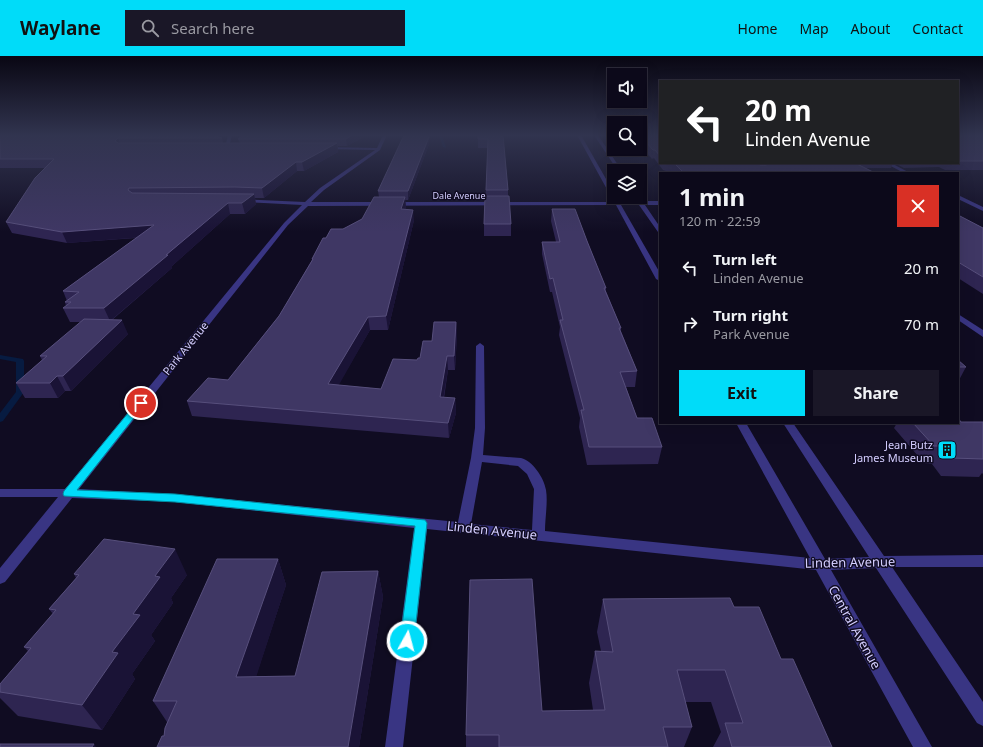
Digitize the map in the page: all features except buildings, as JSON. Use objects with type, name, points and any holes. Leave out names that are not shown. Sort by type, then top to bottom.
[{"type":"street","name":"Park Avenue","points":[[0,578],[286,224],[335,178],[351,167]]},
{"type":"street","points":[[599,167],[607,183]]},
{"type":"street","points":[[896,167],[906,172]]},
{"type":"street","points":[[959,198],[983,209]]},
{"type":"street","name":"Dale Avenue","points":[[237,200],[306,204],[607,203]]},
{"type":"street","name":"Dale Avenue","points":[[647,203],[659,203]]},
{"type":"street","points":[[959,203],[983,203]]},
{"type":"street","points":[[618,204],[659,277]]},
{"type":"street","points":[[642,204],[659,230]]},
{"type":"street","points":[[959,317],[983,334]]},
{"type":"street","points":[[464,527],[480,428],[480,346]]},
{"type":"street","name":"Central Avenue","points":[[742,424],[821,565],[837,597],[923,747]]},
{"type":"street","points":[[789,424],[983,717]]},
{"type":"street","points":[[476,458],[521,462],[532,472],[540,489],[538,535]]},
{"type":"street","name":"Linden Avenue","points":[[0,493],[175,498],[821,565],[880,562],[983,561]]},
{"type":"street","points":[[394,747],[421,523]]},
{"type":"waterway","points":[[0,357],[20,361],[20,392],[0,419]]},
{"type":"place","name":"Jean Butz James Museum","points":[[947,450]]},
{"type":"route","points":[[141,403],[68,494],[175,498],[421,523],[407,641]]}]
